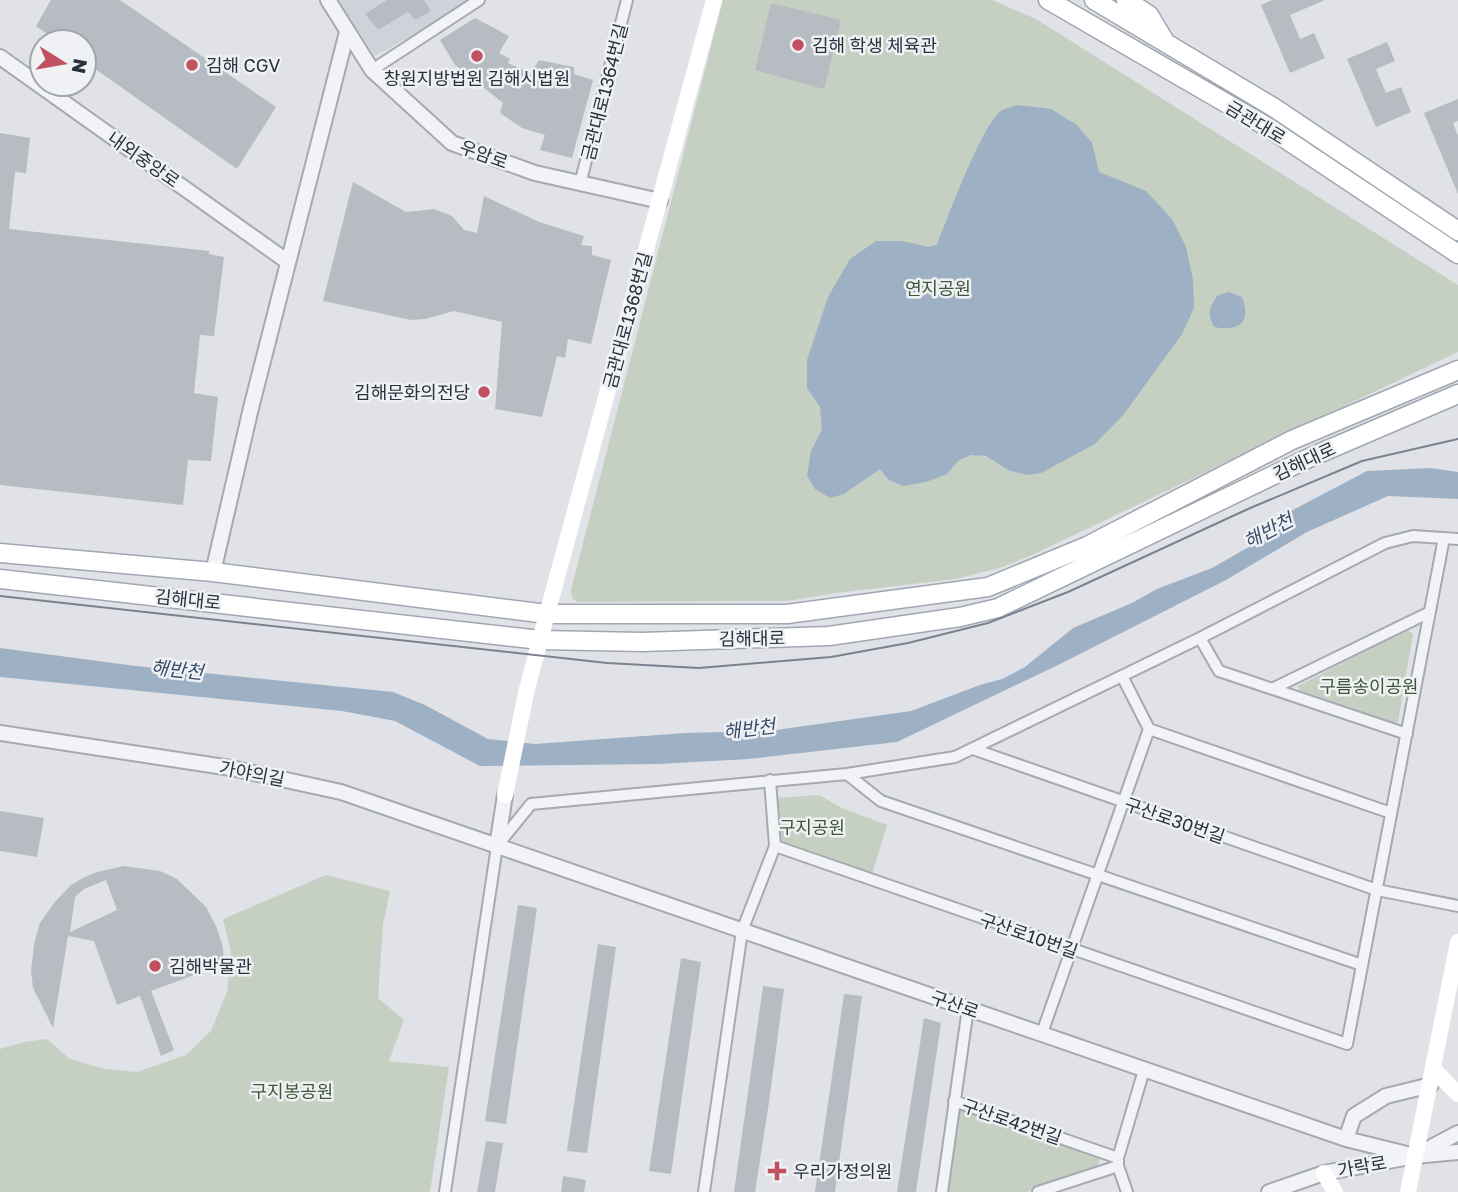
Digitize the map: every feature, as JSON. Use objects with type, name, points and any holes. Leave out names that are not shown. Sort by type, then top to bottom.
[{"type":"main road","name":"금관대로1368번길","points":[[505,795],[527,689],[714,0]]},
{"type":"main road","name":"금관대로","points":[[1048,0],[1269,128],[1458,254]]},
{"type":"main road","name":"금관대로","points":[[1094,0],[1273,107],[1457,229]]},
{"type":"main road","points":[[1126,0],[1149,15],[1166,43]]},
{"type":"main road","name":"김해대로","points":[[0,553],[213,572],[547,614],[787,614],[988,587],[1087,546],[1292,440],[1458,370]]},
{"type":"main road","name":"김해대로","points":[[0,579],[540,640],[642,642],[829,636],[960,617],[998,608],[1311,457],[1458,394]]},
{"type":"main road","points":[[1408,1192],[1458,942]]},
{"type":"main road","points":[[1432,1077],[1458,1094]]},
{"type":"main road","points":[[1324,1173],[1335,1192]]},
{"type":"street","name":"우암로","points":[[328,0],[372,70],[452,143],[535,173],[660,201]]},
{"type":"street","points":[[372,70],[479,0]]},
{"type":"street","name":"금관대로1364번길","points":[[580,184],[627,0]]},
{"type":"street","points":[[213,572],[347,32]]},
{"type":"street","name":"내외중앙로","points":[[0,57],[288,262]]},
{"type":"street","points":[[497,846],[531,804],[847,774],[955,757],[1200,638],[1385,543],[1413,536],[1458,539]]},
{"type":"street","points":[[847,774],[881,801],[1362,965],[1444,538]]},
{"type":"street","points":[[1274,688],[1430,612]]},
{"type":"street","points":[[1200,638],[1219,671],[1406,734]]},
{"type":"street","points":[[1122,676],[1150,729],[1391,813]]},
{"type":"street","points":[[1042,1033],[1150,729]]},
{"type":"street","name":"가야의길","points":[[0,733],[231,768],[341,792],[497,846]]},
{"type":"street","name":"구산로30번길","points":[[973,749],[1377,890],[1458,906]]},
{"type":"street","points":[[704,1192],[742,931],[775,846],[770,780]]},
{"type":"street","points":[[445,1192],[505,795]]},
{"type":"street","name":"구산로","points":[[497,846],[1346,1139],[1415,1156]]},
{"type":"street","name":"구산로10번길","points":[[775,846],[1347,1044],[1362,965]]},
{"type":"street","name":"구산로42번길","points":[[968,1008],[954,1101],[1118,1162]]},
{"type":"street","points":[[1128,1192],[1118,1162],[1144,1070]]},
{"type":"street","points":[[1346,1139],[1354,1116],[1386,1096],[1432,1077]]},
{"type":"street","points":[[942,1192],[954,1101]]},
{"type":"street","points":[[1415,1156],[1458,1133]]},
{"type":"street","name":"가락로","points":[[1269,1192],[1324,1173],[1415,1156],[1458,1152]]},
{"type":"street","points":[[1038,1192],[1118,1162]]},
{"type":"shaded area","points":[[338,0],[475,0],[375,56]]},
{"type":"green space","name":"연지공원","points":[[723,0],[992,0],[1036,19],[1458,285],[1458,352],[1003,567],[956,579],[788,601],[578,602],[572,598],[571,590]]},
{"type":"green space","name":"구름송이공원","points":[[1407,629],[1413,634],[1398,722],[1387,730],[1300,695],[1298,686]]},
{"type":"green space","name":"구지공원","points":[[819,795],[842,808],[887,825],[872,874],[794,854],[782,842],[776,798]]},
{"type":"green space","name":"구지봉공원","points":[[326,875],[390,891],[383,924],[378,998],[404,1020],[389,1061],[449,1067],[430,1192],[0,1192],[0,1049],[47,1039],[70,1059],[105,1069],[137,1072],[186,1055],[211,1031],[227,992],[231,952],[223,919]]},
{"type":"green space","points":[[958,1108],[1102,1155],[1096,1169],[1026,1192],[946,1192]]},
{"type":"water","points":[[1017,105],[1051,109],[1077,125],[1092,143],[1099,172],[1146,191],[1172,219],[1186,247],[1193,280],[1194,308],[1182,334],[1124,414],[1095,444],[1041,473],[1027,475],[1008,470],[986,456],[971,455],[959,460],[947,474],[926,482],[903,486],[889,480],[880,469],[844,494],[830,498],[815,489],[807,476],[811,451],[822,429],[820,407],[807,388],[807,360],[828,297],[850,259],[876,241],[902,241],[928,247],[937,245],[966,174],[993,119],[1001,111]]},
{"type":"water","points":[[1229,292],[1242,297],[1245,306],[1244,319],[1236,327],[1214,327],[1210,318],[1212,304],[1217,296]]},
{"type":"water","name":"해반천","points":[[1431,468],[1458,472],[1458,499],[1388,496],[1307,532],[1226,580],[897,742],[749,759],[658,764],[480,766],[395,721],[342,711],[0,677],[0,648],[136,666],[393,692],[425,705],[488,739],[535,744],[685,733],[769,731],[911,711],[1002,679],[1025,667],[1073,628],[1132,603],[1157,589],[1212,568],[1282,528],[1291,511],[1367,471]]},
{"type":"building","points":[[51,0],[120,0],[276,107],[237,169],[98,71],[98,28],[36,26]]},
{"type":"building","points":[[387,0],[424,0],[431,11],[415,20],[408,12],[378,30],[365,14]]},
{"type":"building","points":[[1272,0],[1325,0],[1290,15],[1300,39],[1314,33],[1325,58],[1290,73],[1261,5]]},
{"type":"building","name":"김해 학생 체육관","points":[[771,3],[841,20],[824,89],[755,70]]},
{"type":"building","points":[[475,18],[509,36],[499,53],[510,59],[508,63],[531,73],[539,60],[574,67],[574,74],[593,80],[572,158],[540,150],[545,135],[522,128],[500,113],[503,103],[455,65],[440,40]]},
{"type":"building","points":[[1387,42],[1395,61],[1376,69],[1386,93],[1401,87],[1411,112],[1376,127],[1347,59]]},
{"type":"building","points":[[1458,99],[1458,121],[1453,123],[1458,136],[1458,194],[1424,113]]},
{"type":"building","points":[[0,133],[30,138],[26,173],[15,172],[9,229],[209,251],[209,254],[224,257],[214,336],[200,335],[194,393],[218,397],[211,461],[188,460],[183,505],[0,485]]},
{"type":"building","points":[[353,182],[406,212],[434,209],[452,216],[464,230],[477,233],[484,196],[539,222],[584,236],[581,245],[592,246],[592,255],[611,260],[591,344],[568,339],[565,358],[557,356],[542,417],[495,409],[502,322],[454,311],[411,320],[323,301]]},
{"type":"building","points":[[0,811],[44,818],[37,857],[0,851]]},
{"type":"building","name":"김해박물관","points":[[124,866],[160,871],[177,879],[206,907],[217,928],[224,964],[151,991],[174,1050],[161,1056],[140,996],[117,1005],[94,941],[68,936],[53,1028],[33,988],[31,971],[40,923],[71,885],[97,872]],"holes":[[[106,880],[117,910],[70,932],[75,897],[84,889]]]},
{"type":"building","points":[[518,905],[537,908],[506,1124],[485,1121]]},
{"type":"building","points":[[598,944],[616,947],[587,1153],[567,1151]]},
{"type":"building","points":[[681,958],[701,962],[671,1174],[649,1171]]},
{"type":"building","points":[[763,986],[784,989],[769,1102],[755,1192],[734,1192]]},
{"type":"building","points":[[844,994],[862,996],[835,1192],[815,1192]]},
{"type":"building","points":[[924,1018],[941,1023],[916,1192],[897,1192]]},
{"type":"building","points":[[486,1141],[503,1143],[495,1192],[477,1192]]},
{"type":"building","points":[[563,1176],[586,1180],[584,1192],[561,1192]]},
{"type":"tram line","points":[[0,596],[607,663],[699,668],[831,657],[908,643],[988,623],[1068,592],[1248,509],[1362,461],[1458,439]]},
{"type":"place","name":"김해 학생 체육관","points":[[798,45]]},
{"type":"place","name":"창원지방법원 김해시법원","points":[[477,56]]},
{"type":"place","name":"김해 CGV","points":[[192,65]]},
{"type":"place","name":"김해문화의전당","points":[[484,392]]},
{"type":"place","name":"김해박물관","points":[[155,966]]},
{"type":"place","name":"우리가정의원","points":[[777,1171]]}]
